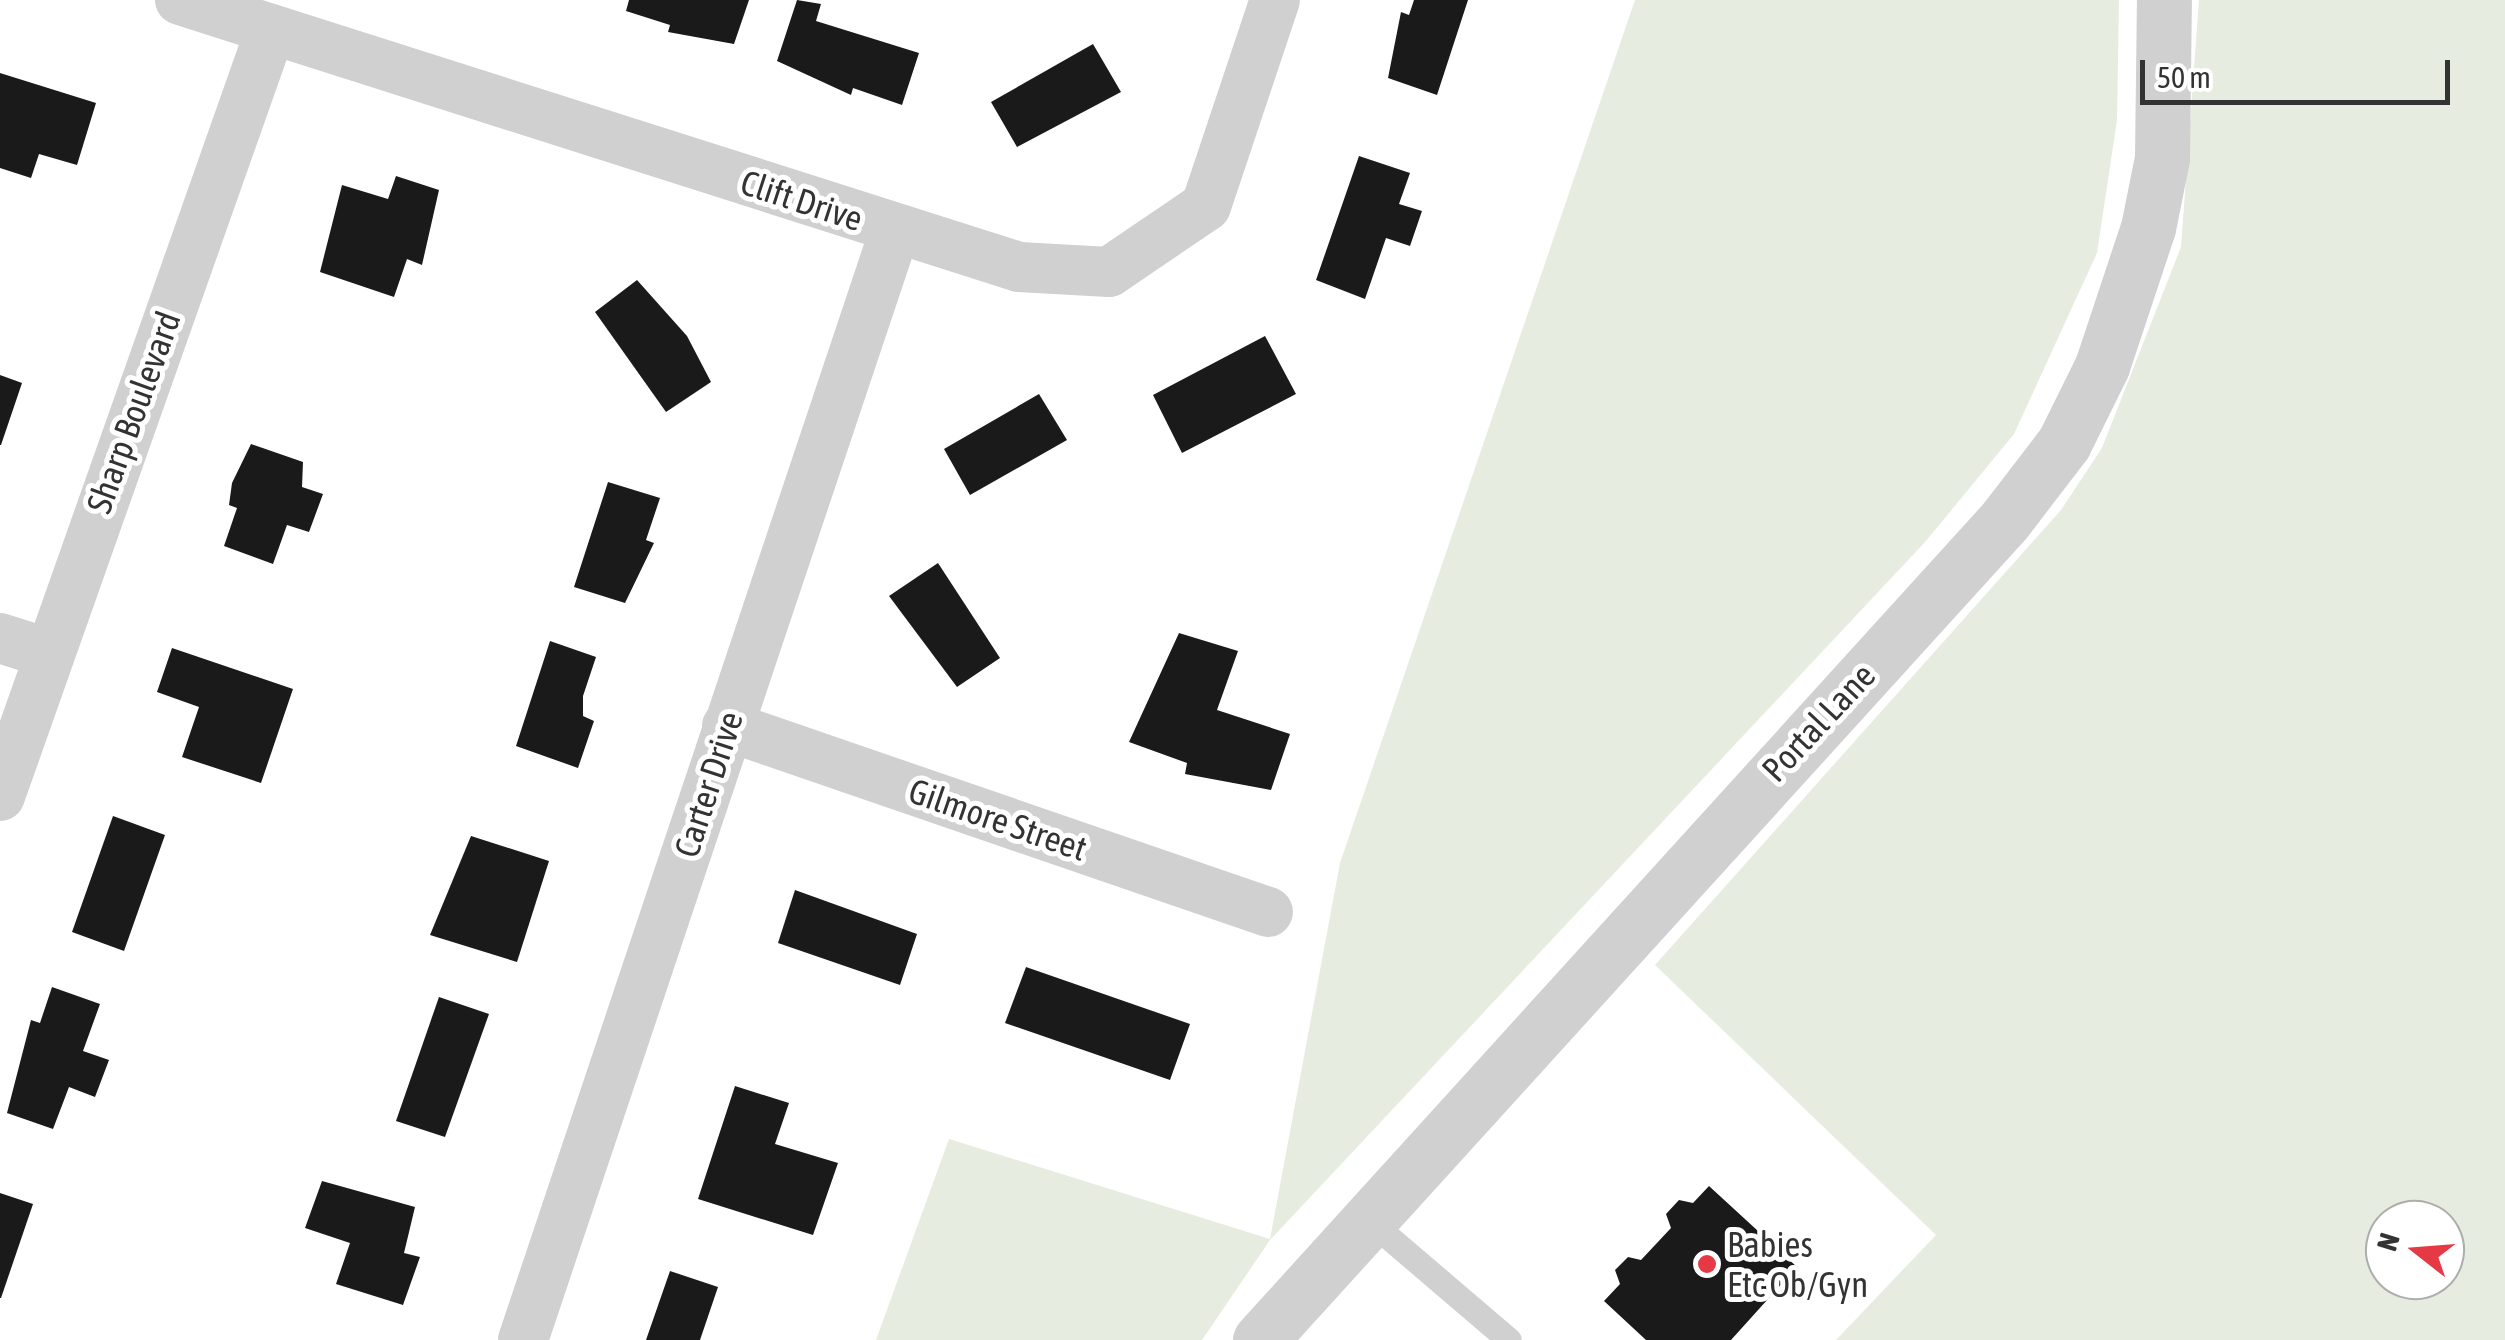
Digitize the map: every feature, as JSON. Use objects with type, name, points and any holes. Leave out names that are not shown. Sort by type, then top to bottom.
[{"type":"street","name":"Clift Drive","points":[[180,0],[1019,267],[1109,272],[1206,206],[1274,0]]},
{"type":"street","name":"Portal Lane","points":[[1260,1340],[1365,1217],[2005,520],[2064,442],[2102,366],[2148,228],[2162,158],[2164,0]]},
{"type":"street","name":"Sharp Boulevard","points":[[0,796],[47,653],[270,29]]},
{"type":"street","name":"Carter Drive","points":[[523,1340],[896,230]]},
{"type":"street","points":[[0,638],[47,653]]},
{"type":"street","name":"Gilmore Street","points":[[728,726],[1268,912]]},
{"type":"lane","points":[[1365,1217],[1509,1340]]},
{"type":"shaded area","points":[[1635,0],[2119,0],[2117,120],[2097,253],[2014,434],[1926,541],[1270,1240],[1202,1340],[876,1340],[949,1139],[1270,1239],[1340,863]]},
{"type":"shaded area","points":[[2199,0],[2505,0],[2505,1340],[1836,1340],[1936,1235],[1655,965],[2061,510],[2102,448],[2181,247]]},
{"type":"building","points":[[629,0],[749,0],[734,44],[668,32],[670,25],[626,11]]},
{"type":"building","points":[[797,0],[821,4],[816,21],[919,53],[902,105],[853,88],[851,95],[777,61]]},
{"type":"building","points":[[1414,0],[1468,0],[1437,95],[1388,78],[1401,12],[1409,15]]},
{"type":"building","points":[[1093,44],[1121,92],[1017,147],[991,102]]},
{"type":"building","points":[[0,73],[96,103],[77,165],[39,154],[31,178],[0,168]]},
{"type":"building","points":[[1359,156],[1410,173],[1399,204],[1422,211],[1410,246],[1386,238],[1365,299],[1316,280]]},
{"type":"building","points":[[396,176],[439,190],[422,265],[407,259],[394,297],[320,272],[342,185],[388,199]]},
{"type":"building","points":[[637,280],[687,336],[711,382],[666,412],[595,312]]},
{"type":"building","points":[[1265,336],[1296,394],[1182,453],[1153,395]]},
{"type":"building","points":[[0,375],[22,383],[1,445],[0,445]]},
{"type":"building","points":[[1039,394],[1067,440],[970,495],[944,449]]},
{"type":"building","points":[[251,444],[303,462],[302,487],[323,494],[309,532],[287,525],[273,564],[224,546],[237,508],[229,505],[232,483]]},
{"type":"building","points":[[608,482],[660,498],[646,540],[654,543],[625,603],[574,587]]},
{"type":"building","points":[[938,563],[1000,658],[957,687],[889,596]]},
{"type":"building","points":[[1179,633],[1238,651],[1217,710],[1290,734],[1271,790],[1185,774],[1187,763],[1129,742]]},
{"type":"building","points":[[550,641],[596,657],[583,696],[583,716],[594,721],[578,768],[516,746]]},
{"type":"building","points":[[172,648],[293,689],[261,783],[182,757],[199,707],[157,692]]},
{"type":"building","points":[[113,816],[165,835],[124,951],[72,932]]},
{"type":"building","points":[[471,836],[549,861],[517,962],[430,935]]},
{"type":"building","points":[[795,890],[917,934],[900,985],[778,943]]},
{"type":"building","points":[[1026,967],[1190,1024],[1170,1080],[1005,1023]]},
{"type":"building","points":[[52,987],[100,1004],[83,1051],[109,1060],[95,1097],[69,1087],[53,1129],[7,1113],[31,1020],[40,1023]]},
{"type":"building","points":[[439,997],[489,1014],[445,1137],[396,1121]]},
{"type":"building","points":[[735,1086],[789,1103],[775,1144],[838,1163],[813,1235],[698,1199]]},
{"type":"building","points":[[322,1181],[415,1207],[404,1253],[420,1257],[403,1305],[336,1284],[350,1243],[305,1228]]},
{"type":"building","name":"Babies Etc Ob/Gyn","points":[[1709,1186],[1797,1267],[1731,1340],[1646,1340],[1604,1301],[1620,1284],[1615,1270],[1628,1257],[1641,1260],[1671,1228],[1666,1214],[1679,1200],[1693,1203]]},
{"type":"building","points":[[0,1193],[33,1204],[1,1298],[0,1298]]},
{"type":"building","points":[[670,1271],[718,1287],[700,1340],[646,1340]]},
{"type":"place","name":"Babies Etc Ob/Gyn","points":[[1707,1264]]}]
